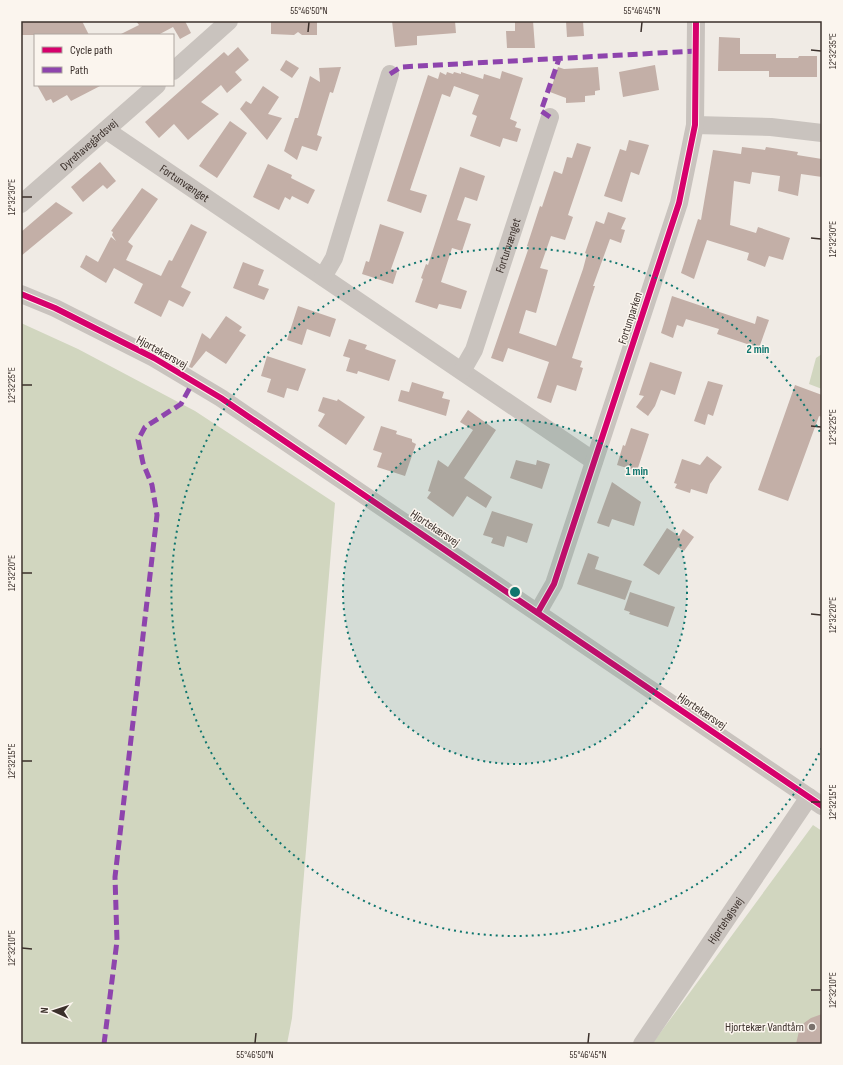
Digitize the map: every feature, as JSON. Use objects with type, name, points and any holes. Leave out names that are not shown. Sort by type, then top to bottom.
[{"type":"street","points":[[174,70],[229,21]]},
{"type":"street","name":"Fortunparken","points":[[538,612],[554,584],[679,203],[695,125],[696,21]]},
{"type":"street","points":[[323,277],[334,258],[390,74]]},
{"type":"street","name":"Dyrehavegårdsvej","points":[[21,204],[156,86]]},
{"type":"street","name":"Fortunvænget","points":[[462,372],[474,350],[550,117]]},
{"type":"street","points":[[695,125],[771,127],[822,133]]},
{"type":"street","name":"Fortunvænget","points":[[106,130],[594,461]]},
{"type":"street","name":"Hjortekærsvej","points":[[21,294],[55,308],[154,358],[221,398],[816,801]]},
{"type":"street","name":"Hjortehøjsvej","points":[[642,1044],[816,801]]},
{"type":"green space","points":[[21,323],[78,349],[195,411],[335,503],[292,1018],[287,1044],[21,1044]]},
{"type":"green space","points":[[822,354],[822,389],[809,384],[816,358]]},
{"type":"green space","points":[[813,825],[822,831],[822,1044],[652,1044]]},
{"type":"building","points":[[21,21],[82,21],[88,34],[34,34],[21,35]]},
{"type":"building","points":[[136,21],[185,21],[191,33],[180,39],[173,27],[160,34],[121,34],[139,25]]},
{"type":"building","points":[[271,21],[317,21],[317,35],[302,35],[298,32],[294,35],[271,34]]},
{"type":"building","points":[[392,21],[455,21],[456,33],[417,36],[417,45],[395,47]]},
{"type":"building","points":[[515,21],[533,21],[535,48],[507,48],[506,31],[515,31]]},
{"type":"building","points":[[566,21],[583,21],[584,36],[567,37]]},
{"type":"building","points":[[719,37],[740,38],[740,54],[776,54],[776,58],[817,56],[817,77],[769,77],[769,71],[718,71]]},
{"type":"building","points":[[238,47],[249,60],[235,72],[242,80],[227,93],[221,85],[201,102],[219,114],[188,140],[174,124],[159,138],[145,122],[224,52],[228,56]]},
{"type":"building","points":[[286,60],[299,68],[292,78],[280,70]]},
{"type":"building","points":[[655,65],[659,90],[623,97],[619,72]]},
{"type":"building","points":[[341,67],[333,93],[330,92],[317,135],[322,137],[317,151],[302,146],[297,160],[284,151],[295,118],[298,118],[310,76],[320,82],[319,68]]},
{"type":"building","points":[[558,67],[564,69],[598,67],[600,90],[595,91],[595,95],[585,96],[585,102],[566,103],[566,98],[550,92]]},
{"type":"building","points":[[502,71],[523,78],[510,119],[517,122],[515,127],[521,129],[517,142],[503,138],[500,147],[470,136],[477,116],[472,114],[479,95],[454,86],[450,97],[442,94],[410,190],[427,195],[421,213],[387,201],[428,75],[438,79],[440,72],[446,75],[447,72],[461,74],[461,72],[483,79],[484,74],[500,79]]},
{"type":"building","points":[[38,86],[100,86],[71,101],[67,95],[53,103],[51,99],[46,101]]},
{"type":"building","points":[[263,86],[279,97],[268,114],[282,118],[267,140],[240,109],[246,101],[251,104]]},
{"type":"building","points":[[230,121],[247,133],[217,178],[199,166]]},
{"type":"building","points":[[629,140],[649,145],[639,175],[631,172],[622,202],[604,196],[620,149],[626,151]]},
{"type":"building","points":[[577,143],[591,147],[568,215],[573,217],[565,240],[551,236],[540,268],[548,270],[536,313],[526,310],[519,333],[556,346],[583,269],[587,254],[585,253],[596,221],[604,224],[608,212],[626,218],[621,229],[625,230],[621,243],[610,239],[593,286],[595,286],[572,358],[582,361],[580,367],[583,368],[576,391],[557,385],[551,403],[537,398],[549,362],[508,348],[503,362],[491,358],[529,247],[527,246],[540,206],[542,207],[554,171],[562,174],[567,157],[572,158]]},
{"type":"building","points":[[742,147],[765,150],[766,147],[798,152],[797,155],[822,159],[822,177],[801,174],[798,196],[778,191],[780,176],[752,172],[750,184],[734,181],[730,225],[756,233],[758,227],[790,238],[783,260],[769,256],[765,267],[747,260],[749,253],[707,240],[694,279],[681,273],[698,219],[701,220],[713,150],[741,154]]},
{"type":"building","points":[[100,162],[116,181],[107,189],[103,185],[83,202],[71,187]]},
{"type":"building","points":[[268,164],[292,175],[291,178],[315,190],[308,204],[292,196],[290,200],[285,197],[279,210],[253,197]]},
{"type":"building","points":[[460,167],[485,176],[477,201],[465,197],[457,220],[471,224],[462,251],[452,248],[441,282],[467,291],[461,309],[439,304],[437,309],[415,302],[423,279],[421,278],[426,264],[428,265]]},
{"type":"building","points":[[142,188],[158,199],[128,242],[133,246],[126,260],[161,276],[169,260],[172,261],[191,224],[207,232],[181,287],[191,292],[183,307],[169,300],[161,317],[134,303],[143,284],[114,268],[106,283],[80,267],[86,255],[98,262],[111,237],[116,241],[112,235],[113,232],[111,231]]},
{"type":"building","points":[[56,202],[73,213],[21,256],[21,232]]},
{"type":"building","points":[[380,224],[404,232],[391,269],[397,271],[393,284],[362,274],[366,261],[369,262]]},
{"type":"building","points":[[243,262],[264,270],[258,285],[269,289],[264,300],[233,288]]},
{"type":"building","points":[[672,296],[755,324],[757,316],[769,320],[759,348],[717,334],[719,329],[686,319],[683,327],[677,325],[673,338],[661,333]]},
{"type":"building","points":[[298,306],[336,319],[330,337],[307,329],[302,345],[287,340]]},
{"type":"building","points":[[226,316],[242,327],[239,331],[246,335],[226,364],[206,351],[192,368],[189,367],[202,333],[210,339]]},
{"type":"building","points":[[349,339],[367,345],[365,349],[396,360],[389,381],[358,371],[357,374],[346,371],[350,358],[343,356]]},
{"type":"building","points":[[267,356],[306,369],[298,391],[287,388],[284,398],[267,392],[271,379],[261,376]]},
{"type":"building","points":[[650,362],[682,372],[675,395],[661,390],[655,406],[648,416],[636,407],[644,396],[639,395]]},
{"type":"building","points":[[708,381],[723,385],[713,416],[708,414],[705,425],[694,421]]},
{"type":"building","points":[[412,382],[444,392],[442,398],[450,400],[446,416],[398,401],[401,390],[409,392]]},
{"type":"building","points":[[795,385],[822,395],[822,417],[819,416],[788,501],[758,490]]},
{"type":"building","points":[[323,397],[337,401],[338,399],[365,417],[346,445],[318,426],[325,414],[318,411]]},
{"type":"building","points":[[468,410],[496,430],[464,478],[492,497],[486,508],[467,496],[453,517],[427,498],[431,492],[428,491],[438,460],[448,467],[473,430],[460,422]]},
{"type":"building","points":[[381,426],[397,431],[396,434],[412,439],[412,442],[416,444],[405,476],[377,467],[382,453],[373,450]]},
{"type":"building","points":[[631,428],[649,434],[637,471],[617,465],[623,445],[625,446]]},
{"type":"building","points":[[707,456],[722,467],[710,484],[707,494],[691,489],[690,493],[675,488],[677,484],[674,483],[682,459],[700,465]]},
{"type":"building","points":[[516,460],[536,465],[537,460],[550,464],[542,489],[510,478]]},
{"type":"building","points":[[612,482],[641,502],[634,526],[612,519],[609,527],[597,523]]},
{"type":"building","points":[[492,511],[533,524],[527,543],[507,536],[504,547],[491,543],[493,538],[483,535]]},
{"type":"building","points":[[667,528],[679,536],[683,529],[694,537],[684,551],[678,547],[659,575],[643,565]]},
{"type":"building","points":[[588,553],[599,557],[595,569],[632,581],[625,600],[577,584]]},
{"type":"building","points":[[630,592],[675,607],[668,627],[629,614],[630,612],[624,610]]},
{"type":"building","name":"Hjortekær Vandtårn","points":[[822,1014],[822,1044],[796,1044],[799,1031],[804,1023],[811,1018]]},
{"type":"marked path","points":[[390,74],[401,67],[696,51]]},
{"type":"marked path","points":[[550,117],[541,111],[559,59]]},
{"type":"marked path","points":[[104,1044],[117,941],[115,877],[157,515],[152,485],[143,463],[138,440],[145,427],[181,404],[193,382]]},
{"type":"cycle path","points":[[538,612],[554,584],[679,203],[695,125],[696,21]]},
{"type":"cycle path","points":[[21,294],[55,308],[154,358],[221,398],[822,806]]},
{"type":"place","name":"Hjortekær Vandtårn","points":[[812,1027]]}]
